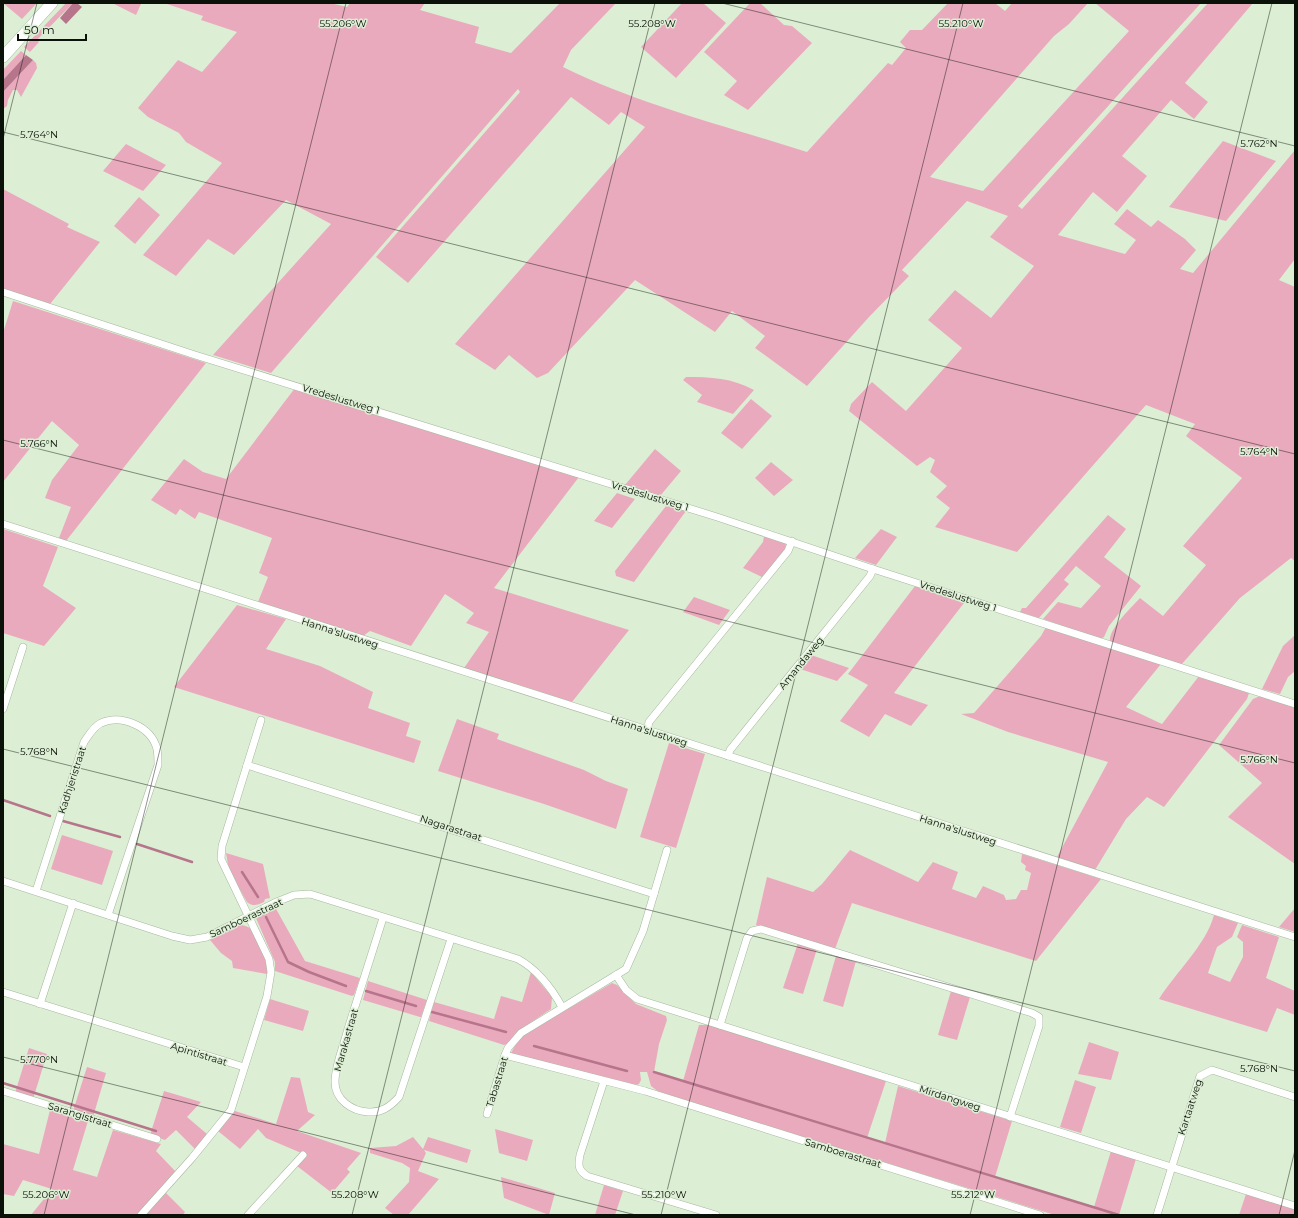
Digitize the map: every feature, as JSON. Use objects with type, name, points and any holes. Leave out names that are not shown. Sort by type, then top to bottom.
[{"type":"main road","points":[[3,57],[52,3]]},
{"type":"street","name":"Vredeslustweg 1","points":[[3,292],[195,355],[357,404],[792,542],[1295,704]]},
{"type":"street","name":"Hanna'slustweg","points":[[3,524],[1295,937]]},
{"type":"street","points":[[647,730],[649,722],[788,551],[792,542]]},
{"type":"street","name":"Amandaweg","points":[[728,756],[730,750],[870,576],[873,569]]},
{"type":"street","points":[[3,709],[6,688],[23,647]]},
{"type":"street","name":"Kadhjeristraat","points":[[36,891],[84,742],[91,731],[100,724],[116,720],[132,723],[145,731],[157,748],[158,765],[108,915]]},
{"type":"street","points":[[141,1215],[192,1158],[231,1110],[268,996],[271,972],[269,959],[220,859],[222,846],[261,720]]},
{"type":"street","name":"Nagarastraat","points":[[247,765],[654,894]]},
{"type":"street","name":"Tabastraat","points":[[487,1114],[505,1055],[508,1048],[521,1033],[626,969],[643,931],[667,850]]},
{"type":"street","name":"Samboerastraat","points":[[3,881],[172,936],[190,940],[207,937],[294,896],[310,894],[518,959],[529,965],[553,991],[562,1007]]},
{"type":"street","points":[[40,1004],[73,903]]},
{"type":"street","name":"Marakastraat","points":[[383,918],[342,1051],[335,1083],[338,1094],[343,1102],[359,1111],[368,1112],[384,1110],[391,1106],[399,1097],[452,939]]},
{"type":"street","points":[[720,1025],[747,938],[752,931],[761,929],[1032,1013],[1039,1017],[1039,1026],[1010,1117]]},
{"type":"street","name":"Mirdangweg","points":[[616,975],[626,990],[637,999],[1295,1206]]},
{"type":"street","name":"Apintistraat","points":[[3,992],[244,1067]]},
{"type":"street","name":"Samboerastraat","points":[[505,1055],[645,1091],[1040,1215]]},
{"type":"street","name":"Kartaatweg","points":[[1157,1215],[1196,1083],[1200,1076],[1212,1070],[1295,1097]]},
{"type":"street","points":[[604,1081],[580,1155],[578,1165],[580,1172],[587,1176],[716,1215]]},
{"type":"street","name":"Sarangistraat","points":[[3,1092],[157,1139]]},
{"type":"street","points":[[248,1215],[302,1155]]},
{"type":"shaded area","points":[[3,3],[37,3],[22,19]]},
{"type":"shaded area","points":[[66,3],[73,3],[37,40],[39,42],[30,52],[24,47]]},
{"type":"shaded area","points":[[73,3],[77,3],[82,7],[66,24],[60,18]]},
{"type":"shaded area","points":[[112,3],[140,3],[141,4],[136,15]]},
{"type":"shaded area","points":[[164,3],[330,3],[347,7],[350,3],[425,3],[420,10],[479,27],[475,43],[511,53],[560,3],[616,3],[571,50],[563,67],[622,93],[653,104],[807,152],[888,63],[892,65],[906,48],[900,42],[910,30],[922,30],[948,3],[995,3],[1005,11],[1012,3],[1088,3],[1069,24],[1054,36],[930,177],[983,191],[1129,31],[1095,3],[1201,3],[1018,206],[1022,209],[1208,3],[1253,3],[1185,83],[1208,102],[1194,119],[1171,100],[1122,156],[1147,176],[1117,212],[1093,192],[1058,235],[1125,254],[1136,240],[1114,224],[1127,209],[1151,227],[1158,220],[1185,239],[1196,250],[1180,269],[1193,273],[1295,150],[1295,259],[1279,280],[1295,287],[1295,561],[1291,558],[1240,598],[1181,665],[1110,642],[1110,637],[1117,625],[1126,612],[1140,598],[1163,616],[1206,565],[1183,546],[1242,478],[1186,436],[1195,424],[1146,405],[1017,552],[935,527],[950,508],[936,497],[947,486],[930,472],[935,460],[930,457],[917,466],[849,411],[851,404],[872,382],[906,411],[962,348],[928,320],[955,290],[991,318],[1034,266],[990,237],[1008,216],[967,201],[902,270],[909,276],[869,317],[807,386],[755,348],[765,336],[732,311],[715,332],[635,280],[548,373],[537,378],[509,355],[495,370],[455,344],[645,127],[621,112],[609,125],[571,97],[408,283],[376,257],[520,92],[518,89],[271,373],[213,355],[331,224],[286,200],[234,255],[208,239],[176,276],[143,255],[222,163],[186,142],[179,133],[148,117],[138,108],[178,60],[202,72],[237,32],[201,20],[203,16]]},
{"type":"shaded area","points":[[682,3],[703,3],[726,23],[676,78],[641,47]]},
{"type":"shaded area","points":[[750,3],[760,3],[784,25],[792,26],[812,43],[748,110],[724,95],[737,81],[704,52]]},
{"type":"shaded area","points":[[21,51],[26,55],[3,80],[3,70]]},
{"type":"shaded area","points":[[26,55],[33,60],[3,92],[3,80]]},
{"type":"shaded area","points":[[33,60],[36,63],[37,68],[21,97],[17,90],[13,90],[7,106],[3,109],[3,92]]},
{"type":"shaded area","points":[[1223,141],[1276,161],[1226,221],[1169,207]]},
{"type":"shaded area","points":[[126,144],[166,165],[143,191],[103,171]]},
{"type":"shaded area","points":[[3,189],[69,224],[67,227],[100,242],[50,304],[3,289]]},
{"type":"shaded area","points":[[139,197],[160,215],[135,244],[114,226]]},
{"type":"shaded area","points":[[13,301],[206,363],[66,541],[59,538],[71,507],[45,498],[52,480],[79,445],[52,421],[3,482],[3,333]]},
{"type":"shaded area","points":[[686,377],[721,379],[738,383],[754,390],[733,414],[697,402],[702,395],[683,380]]},
{"type":"shaded area","points":[[295,388],[579,477],[494,588],[629,630],[572,702],[464,668],[489,632],[466,623],[474,613],[445,594],[411,646],[370,631],[363,636],[258,602],[268,577],[259,573],[272,538],[199,512],[195,519],[180,509],[176,515],[151,500],[184,459],[203,472],[226,479]]},
{"type":"shaded area","points":[[751,399],[772,416],[742,449],[721,433]]},
{"type":"shaded area","points":[[655,449],[681,471],[660,496],[625,485]]},
{"type":"shaded area","points":[[771,462],[793,480],[774,496],[755,478]]},
{"type":"shaded area","points":[[617,493],[635,499],[612,528],[594,521]]},
{"type":"shaded area","points":[[666,506],[686,511],[634,582],[616,576],[615,571]]},
{"type":"shaded area","points":[[1108,515],[1126,529],[1104,557],[1141,586],[1109,626],[1104,637],[1100,639],[1043,619],[1058,602],[1081,608],[1101,586],[1076,566],[1064,580],[1069,584],[1039,618],[1020,612],[1022,608],[1026,608]]},
{"type":"shaded area","points":[[3,529],[58,547],[43,586],[76,608],[44,646],[3,633]]},
{"type":"shaded area","points":[[881,529],[897,537],[876,565],[855,558]]},
{"type":"shaded area","points":[[764,536],[786,543],[785,550],[762,577],[743,568],[763,542]]},
{"type":"shaded area","points":[[915,586],[964,603],[894,693],[928,705],[911,726],[885,714],[869,737],[840,721],[868,685],[848,674]]},
{"type":"shaded area","points":[[694,597],[730,610],[719,625],[683,612]]},
{"type":"shaded area","points":[[237,605],[286,619],[266,649],[320,666],[373,692],[368,708],[410,723],[406,736],[421,741],[414,763],[174,687]]},
{"type":"shaded area","points":[[1046,627],[1161,664],[1126,707],[1162,724],[1199,676],[1249,693],[1247,699],[1164,807],[1147,797],[1126,819],[1095,870],[1057,857],[1108,762],[1008,732],[961,714],[974,713],[1041,636]]},
{"type":"shaded area","points":[[1295,635],[1295,671],[1288,677],[1280,694],[1262,689],[1283,646]]},
{"type":"shaded area","points":[[811,655],[849,668],[837,681],[800,669]]},
{"type":"shaded area","points":[[1260,696],[1295,707],[1295,864],[1228,817],[1262,783],[1219,745],[1253,699]]},
{"type":"shaded area","points":[[457,719],[499,734],[497,739],[584,770],[606,781],[628,789],[616,829],[544,804],[438,771]]},
{"type":"shaded area","points":[[669,743],[705,754],[676,848],[640,837]]},
{"type":"shaded area","points":[[62,835],[113,851],[102,885],[51,869]]},
{"type":"shaded area","points":[[850,850],[918,882],[933,862],[958,872],[952,889],[976,898],[983,886],[1004,895],[1006,900],[1016,899],[1021,890],[1027,890],[1031,873],[1025,870],[1026,866],[1021,862],[1022,854],[1101,879],[1036,961],[852,903],[835,949],[756,925],[767,877],[813,892],[822,884]]},
{"type":"shaded area","points":[[226,853],[263,864],[270,898],[265,899],[264,902],[255,905],[251,905],[247,902],[229,871]]},
{"type":"shaded area","points":[[275,907],[305,961],[360,978],[354,995],[352,996],[275,971],[275,962],[256,918],[260,913]]},
{"type":"shaded area","points":[[1295,908],[1295,932],[1279,927]]},
{"type":"shaded area","points":[[1214,915],[1238,923],[1232,937],[1217,947],[1208,973],[1230,982],[1243,957],[1243,942],[1237,937],[1242,925],[1279,937],[1266,978],[1295,991],[1295,1015],[1277,1008],[1267,1032],[1159,999],[1197,948],[1210,926]]},
{"type":"shaded area","points":[[240,925],[246,926],[252,930],[256,936],[265,958],[267,974],[233,968],[232,961],[221,953],[210,940]]},
{"type":"shaded area","points":[[798,943],[817,949],[803,994],[783,988]]},
{"type":"shaded area","points":[[836,956],[856,961],[843,1007],[823,1001]]},
{"type":"shaded area","points":[[531,972],[552,997],[551,1009],[518,1031],[507,1044],[504,1045],[429,1021],[434,1002],[494,1019],[501,996],[522,1002]]},
{"type":"shaded area","points":[[368,981],[427,1000],[421,1017],[363,1000]]},
{"type":"shaded area","points":[[612,983],[617,985],[636,1004],[666,1016],[667,1020],[659,1044],[654,1072],[683,1081],[699,1025],[709,1025],[886,1081],[867,1138],[885,1143],[898,1086],[1012,1121],[995,1177],[1094,1207],[1111,1151],[1136,1159],[1119,1215],[1055,1215],[660,1093],[651,1086],[647,1072],[640,1072],[641,1080],[639,1084],[634,1086],[511,1053],[517,1042],[525,1034]]},
{"type":"shaded area","points":[[951,991],[970,997],[957,1040],[938,1035]]},
{"type":"shaded area","points":[[270,999],[309,1011],[303,1031],[264,1020]]},
{"type":"shaded area","points":[[1089,1042],[1119,1052],[1111,1080],[1078,1074]]},
{"type":"shaded area","points":[[29,1048],[47,1054],[33,1099],[15,1093]]},
{"type":"shaded area","points":[[87,1067],[106,1073],[93,1117],[73,1111]]},
{"type":"shaded area","points":[[291,1077],[300,1078],[308,1112],[315,1115],[297,1131],[361,1153],[347,1169],[350,1172],[332,1193],[297,1166],[306,1155],[266,1138],[258,1129],[240,1149],[218,1131],[235,1111],[276,1124]]},
{"type":"shaded area","points":[[1075,1080],[1096,1087],[1081,1133],[1060,1127]]},
{"type":"shaded area","points":[[164,1091],[201,1102],[187,1117],[207,1134],[195,1149],[176,1130],[165,1140],[150,1135]]},
{"type":"shaded area","points":[[50,1110],[88,1121],[73,1170],[97,1177],[113,1130],[161,1144],[156,1151],[176,1172],[137,1215],[31,1215],[52,1189],[23,1180],[14,1196],[3,1194],[3,1144],[39,1154]]},
{"type":"shaded area","points":[[495,1129],[533,1140],[527,1161],[499,1153]]},
{"type":"shaded area","points":[[413,1137],[423,1149],[428,1137],[471,1150],[467,1163],[424,1150],[426,1153],[418,1171],[439,1179],[408,1215],[394,1215],[385,1208],[409,1182],[410,1168],[402,1163],[370,1153],[370,1148],[396,1146]]},
{"type":"shaded area","points":[[501,1177],[555,1193],[549,1215],[504,1198]]},
{"type":"shaded area","points":[[604,1185],[623,1191],[615,1215],[595,1215]]},
{"type":"shaded area","points":[[166,1193],[185,1212],[183,1215],[144,1215]]},
{"type":"shaded area","points":[[1246,1194],[1295,1209],[1295,1215],[1239,1215]]},
{"type":"waterway","points":[[3,800],[50,816]]},
{"type":"waterway","points":[[63,821],[120,837]]},
{"type":"waterway","points":[[137,844],[192,862]]},
{"type":"waterway","points":[[242,872],[258,897]]},
{"type":"waterway","points":[[266,917],[288,962],[309,972],[346,986]]},
{"type":"waterway","points":[[366,991],[416,1006]]},
{"type":"waterway","points":[[432,1012],[506,1032]]},
{"type":"waterway","points":[[534,1046],[627,1071]]},
{"type":"waterway","points":[[654,1072],[1119,1215]]},
{"type":"waterway","points":[[3,1083],[156,1131]]}]
